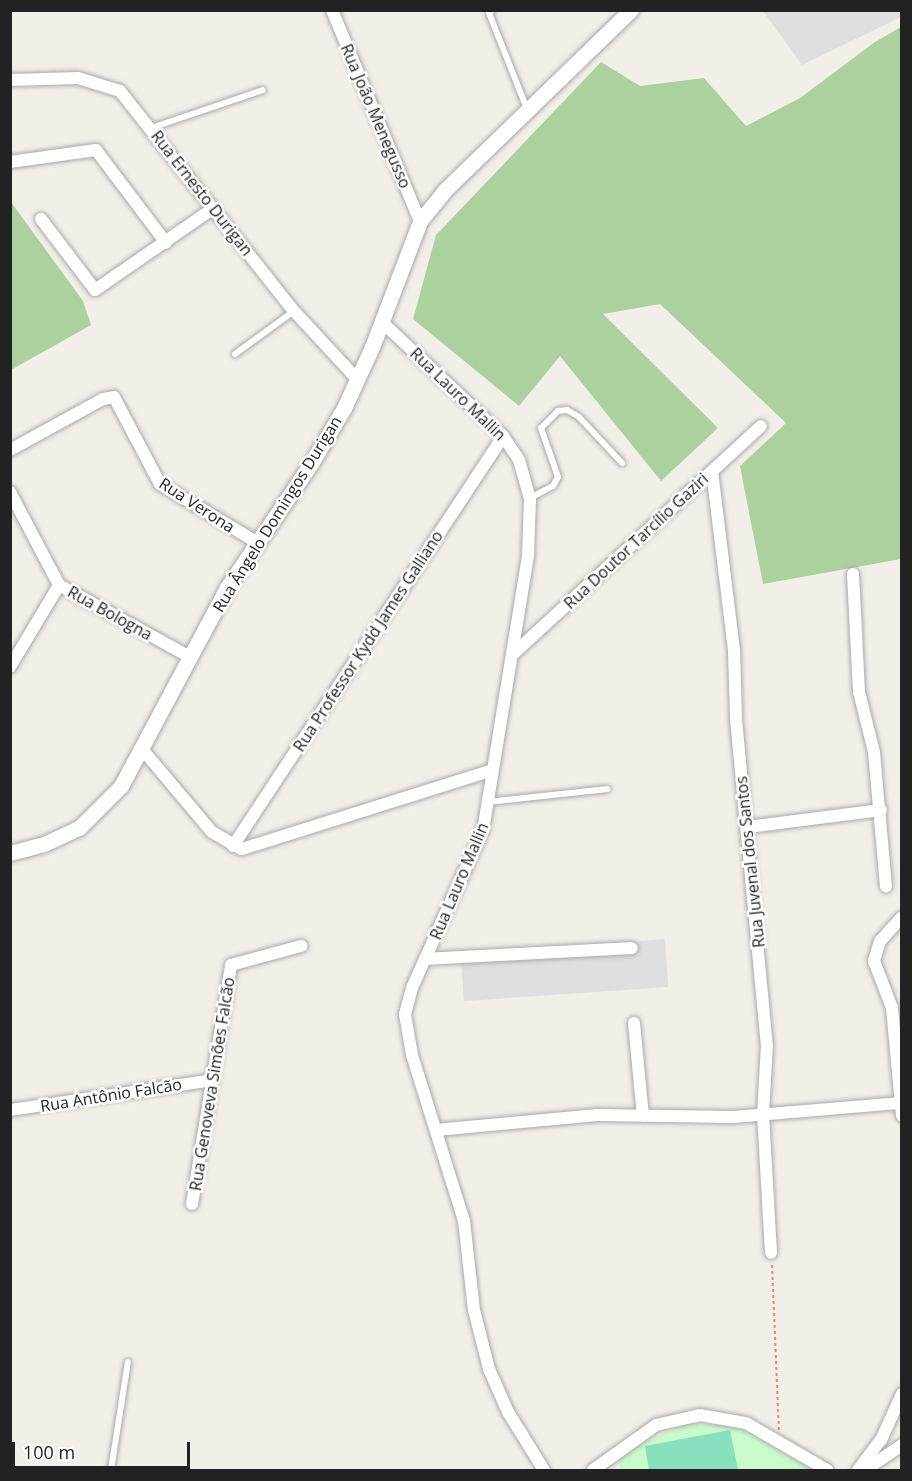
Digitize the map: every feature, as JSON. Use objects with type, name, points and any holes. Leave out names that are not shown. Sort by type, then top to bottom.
[{"type":"street","name":"Rua João Menegusso","points":[[332,10],[420,221]]},
{"type":"street","name":"Rua Ângelo Domingos Durigan","points":[[10,853],[44,844],[79,828],[107,803],[142,749],[190,657],[256,542],[312,462],[358,380],[420,221],[444,191],[631,10]]},
{"type":"street","name":"Rua Ernesto Durigan","points":[[10,80],[78,78],[109,85],[120,91],[152,128],[209,207],[294,311],[358,380]]},
{"type":"street","points":[[10,162],[96,150],[164,240]]},
{"type":"street","points":[[41,219],[87,284],[94,290],[209,207]]},
{"type":"street","name":"Rua Lauro Mallin","points":[[382,322],[503,436],[519,460],[530,499],[528,556],[480,840],[407,1001],[406,1027],[464,1221],[474,1310],[489,1368],[508,1412],[544,1470]]},
{"type":"street","name":"Rua Verona","points":[[10,450],[103,399],[114,397],[160,484],[256,542]]},
{"type":"street","name":"Rua Doutor Tarcílio Gaziri","points":[[512,655],[761,426]]},
{"type":"street","name":"Rua Professor Kydd James Galliano","points":[[233,846],[503,436]]},
{"type":"street","name":"Rua Juvenal dos Santos","points":[[712,471],[732,633],[735,719],[748,827],[767,1045],[763,1114],[771,1253]]},
{"type":"street","name":"Rua Bologna","points":[[10,492],[60,585],[190,657]]},
{"type":"street","points":[[853,574],[859,629],[859,692],[872,741],[881,810],[886,886]]},
{"type":"street","points":[[10,667],[60,585]]},
{"type":"street","points":[[142,749],[212,832],[233,846],[250,847],[493,770]]},
{"type":"street","points":[[748,827],[881,810]]},
{"type":"street","points":[[902,918],[880,941],[874,961],[892,1008],[902,1116]]},
{"type":"street","name":"Rua Genoveva Simões Falcão","points":[[192,1204],[231,965],[301,946]]},
{"type":"street","points":[[425,958],[632,948]]},
{"type":"street","points":[[634,1023],[643,1116]]},
{"type":"street","name":"Rua Antônio Falcão","points":[[10,1110],[212,1080]]},
{"type":"street","points":[[436,1130],[597,1115],[763,1114],[900,1103]]},
{"type":"street","points":[[858,1470],[881,1440],[902,1394]]},
{"type":"street","points":[[598,1469],[644,1432],[683,1416],[734,1419],[780,1442],[827,1470]]},
{"type":"street","points":[[865,1470],[902,1445]]},
{"type":"lane","points":[[492,10],[489,13],[527,110]]},
{"type":"lane","points":[[152,128],[262,90]]},
{"type":"lane","points":[[235,354],[294,311]]},
{"type":"lane","points":[[530,499],[553,486],[558,477],[541,428],[558,411],[567,410],[579,417],[622,463]]},
{"type":"lane","points":[[488,802],[607,789]]},
{"type":"lane","points":[[111,1470],[128,1362]]},
{"type":"path","points":[[771,1253],[780,1442]]},
{"type":"shaded area","points":[[901,10],[901,17],[802,65],[763,11]]},
{"type":"shaded area","points":[[665,939],[668,987],[464,1001],[460,953]]},
{"type":"green space","points":[[901,27],[901,559],[763,584],[740,466],[786,423],[660,304],[603,314],[718,428],[661,481],[560,356],[519,406],[413,319],[436,235],[601,62],[640,86],[704,78],[746,126],[800,98],[875,42]]},
{"type":"green space","points":[[11,202],[83,301],[91,325],[11,370]]},
{"type":"green space","points":[[691,1424],[737,1427],[814,1470],[620,1470],[619,1458],[659,1435]]},
{"type":"green space","points":[[730,1430],[738,1470],[649,1470],[645,1446]]}]
